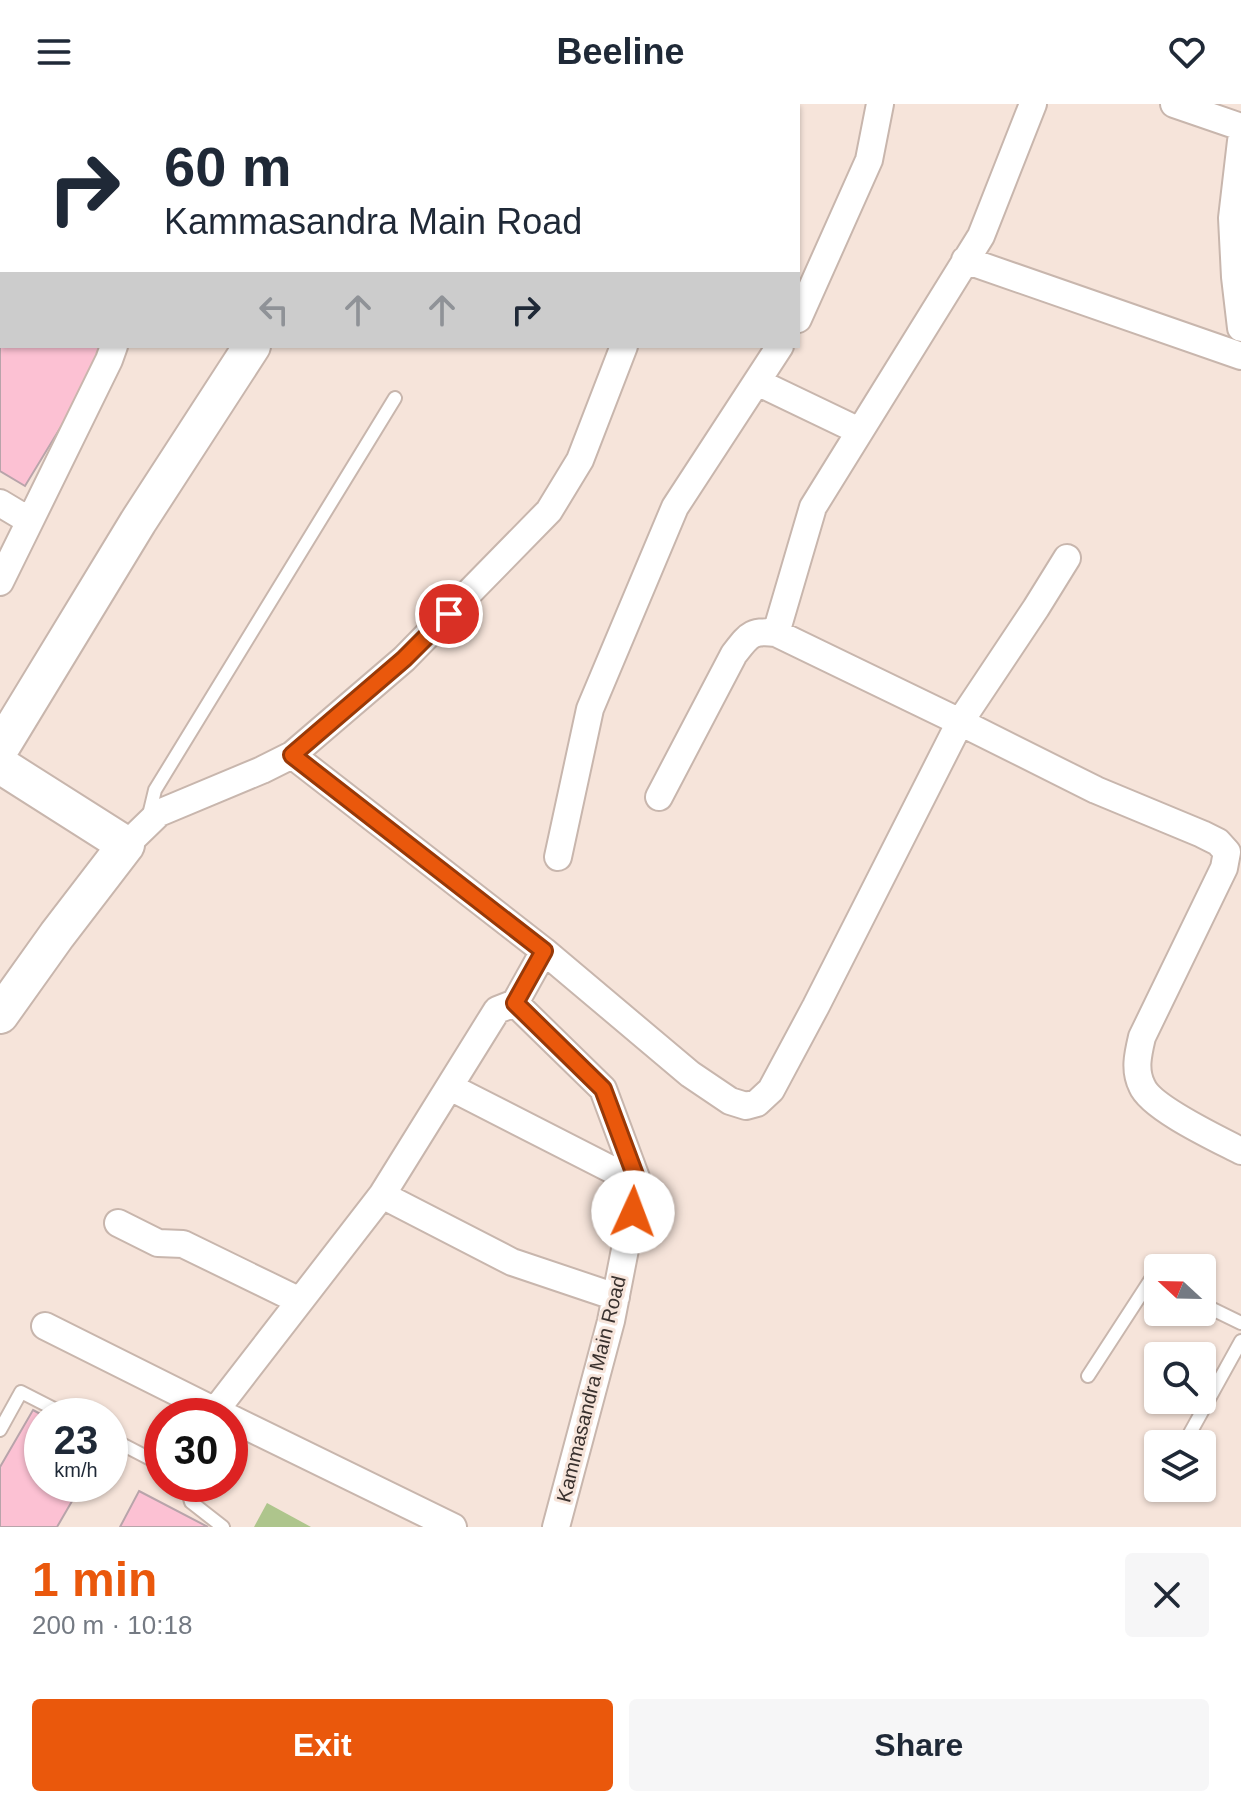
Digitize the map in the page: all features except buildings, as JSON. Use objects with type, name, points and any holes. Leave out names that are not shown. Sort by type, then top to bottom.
[{"type":"street","points":[[800,315],[869,160],[880,104]]},
{"type":"street","points":[[776,633],[813,507],[981,236],[1033,104]]},
{"type":"street","points":[[1174,104],[1241,127]]},
{"type":"street","points":[[1241,141],[1232,218],[1241,328]]},
{"type":"street","points":[[965,260],[1241,356]]},
{"type":"street","points":[[0,582],[113,348]]},
{"type":"street","points":[[0,749],[138,522],[251,348]]},
{"type":"street","points":[[0,1015],[49,946],[137,834],[159,813],[292,755],[404,659],[549,511],[580,460],[623,348]]},
{"type":"street","points":[[558,857],[590,709],[675,507],[779,348]]},
{"type":"street","points":[[757,382],[858,433]]},
{"type":"street","points":[[0,503],[30,521]]},
{"type":"street","points":[[292,755],[544,951],[690,1074],[730,1101],[746,1106],[757,1103],[771,1090],[960,722],[1067,558]]},
{"type":"street","points":[[659,797],[734,654],[748,636],[759,631],[776,633],[1096,790],[1218,842],[1227,852],[1224,868],[1142,1037],[1136,1060],[1140,1084],[1146,1094],[1163,1108],[1241,1151]]},
{"type":"street","points":[[0,765],[137,834]]},
{"type":"street","points":[[233,1398],[300,1301],[382,1195],[497,1010],[515,1003],[544,951]]},
{"type":"street","points":[[515,1003],[603,1089],[638,1183]]},
{"type":"street","points":[[450,1087],[638,1183]]},
{"type":"street","name":"Kammasandra Main Road","points":[[556,1527],[616,1297],[638,1183]]},
{"type":"street","points":[[382,1195],[512,1262],[616,1297]]},
{"type":"street","points":[[118,1223],[158,1243],[183,1244],[300,1301]]},
{"type":"street","points":[[45,1326],[187,1398]]},
{"type":"street","points":[[248,1428],[453,1527]]},
{"type":"lane","points":[[137,834],[155,790],[395,398]]},
{"type":"lane","points":[[1088,1376],[1144,1290]]},
{"type":"lane","points":[[1216,1311],[1241,1323]]},
{"type":"lane","points":[[1192,1430],[1241,1341]]},
{"type":"lane","points":[[0,1430],[21,1392],[33,1398]]},
{"type":"lane","points":[[191,1502],[223,1527]]},
{"type":"green space","points":[[267,1503],[311,1527],[254,1527]]},
{"type":"route","points":[[449,614],[404,659],[292,755],[544,951],[515,1003],[603,1089],[638,1183],[633,1212]]}]
